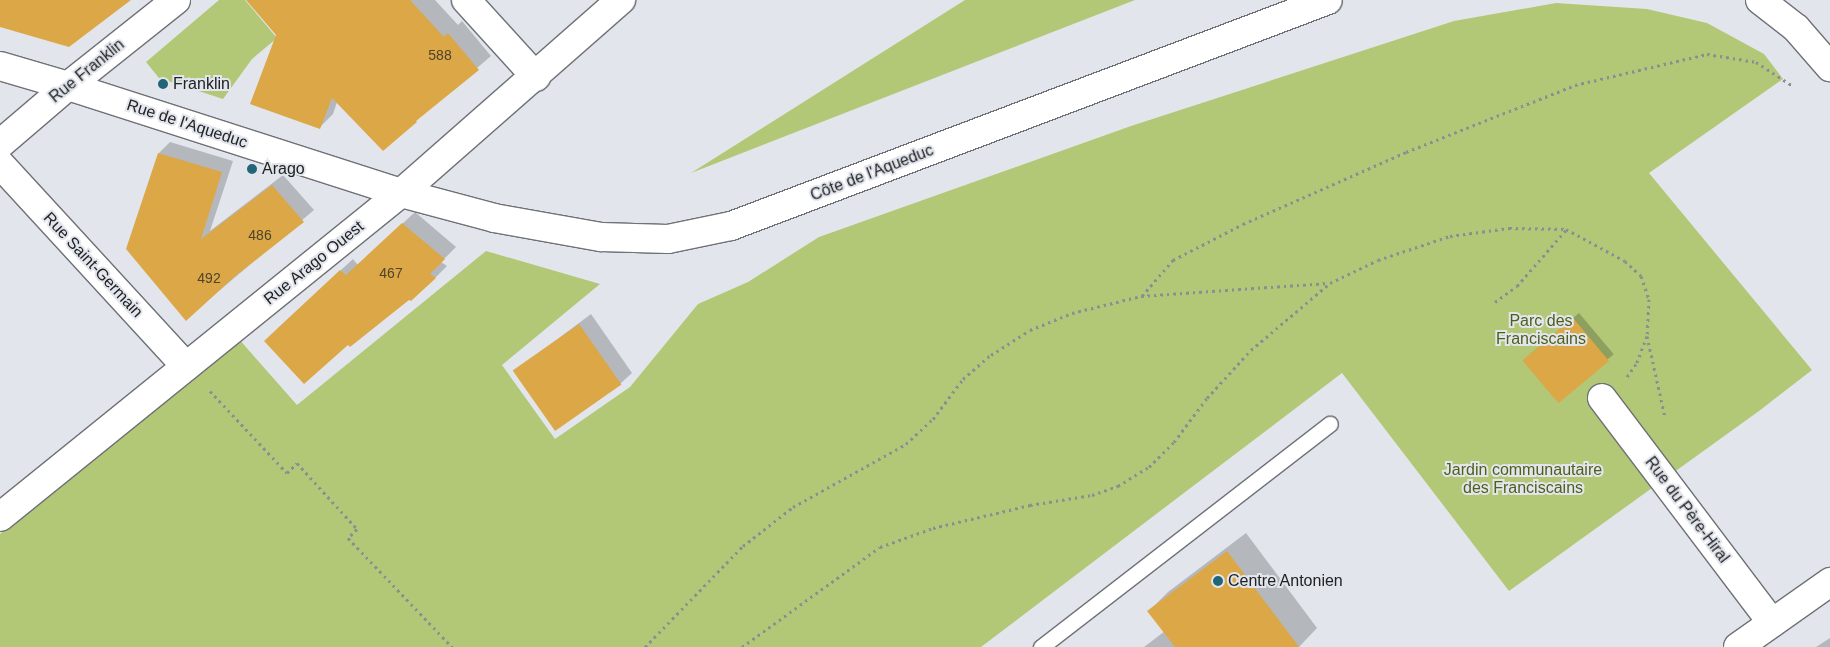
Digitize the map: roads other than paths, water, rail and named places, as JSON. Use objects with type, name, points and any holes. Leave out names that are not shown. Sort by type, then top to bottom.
[{"type":"street","name":"Rue Franklin","points":[[0,144],[68,86],[176,0]]},
{"type":"street","points":[[466,0],[536,77]]},
{"type":"street","name":"Rue Arago Ouest","points":[[0,517],[401,193],[622,0]]},
{"type":"street","name":"Côte de l'Aqueduc","points":[[401,193],[494,218],[601,237],[678,238],[731,226],[1328,0]]},
{"type":"street","points":[[1760,0],[1796,28],[1830,67]]},
{"type":"street","name":"Rue de l'Aqueduc","points":[[0,66],[401,193]]},
{"type":"street","name":"Rue Saint-Germain","points":[[0,164],[186,366]]},
{"type":"street","name":"Rue du Père-Hiral","points":[[1602,398],[1772,623]]},
{"type":"street","points":[[1738,647],[1830,582]]},
{"type":"lane","points":[[1041,647],[1330,424]]},
{"type":"place","name":"Franklin","points":[[163,84]]},
{"type":"place","name":"Arago","points":[[252,169]]},
{"type":"place","name":"Centre Antonien","points":[[1218,581]]},
{"type":"park label","name":"Parc des Franciscains","points":[[1541,330]]},
{"type":"park label","name":"Jardin communautaire des Franciscains","points":[[1523,479]]}]
